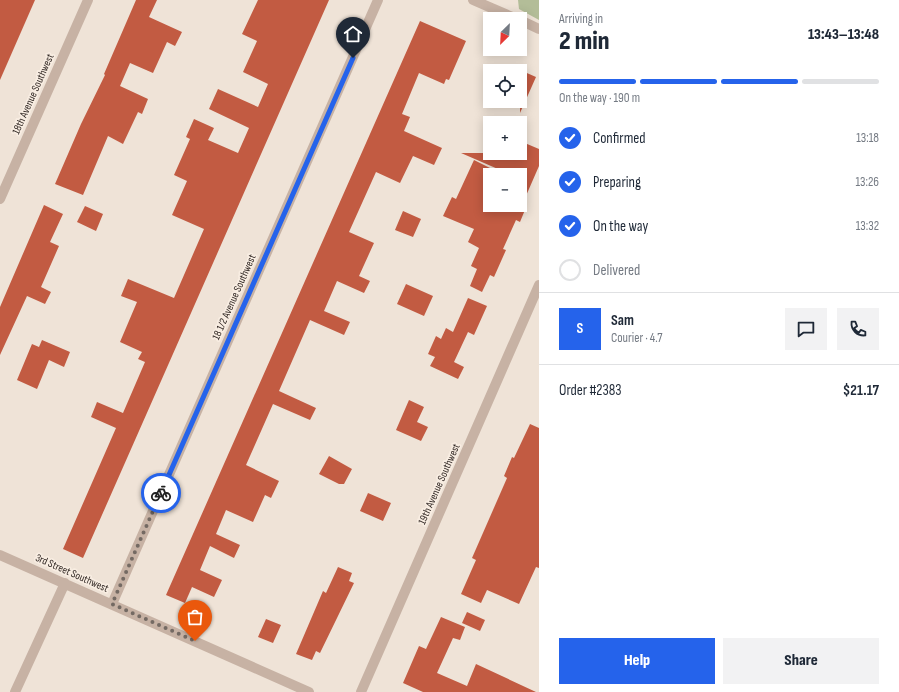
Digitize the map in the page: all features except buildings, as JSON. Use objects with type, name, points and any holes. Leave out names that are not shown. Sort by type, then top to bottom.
[{"type":"street","name":"18th Avenue Southwest","points":[[0,199],[88,0]]},
{"type":"street","name":"18 1/2 Avenue Southwest","points":[[112,604],[378,0]]},
{"type":"street","points":[[473,0],[501,12]]},
{"type":"street","points":[[527,23],[539,29]]},
{"type":"street","name":"19th Avenue Southwest","points":[[361,692],[539,285]]},
{"type":"street","name":"3rd Street Southwest","points":[[0,555],[309,692]]},
{"type":"street","points":[[15,692],[65,583]]},
{"type":"green space","points":[[518,0],[539,0],[539,20],[527,12],[519,9]]},
{"type":"way so far","points":[[161,493],[112,604],[195,641]]},
{"type":"route","points":[[161,493],[353,58]]}]
